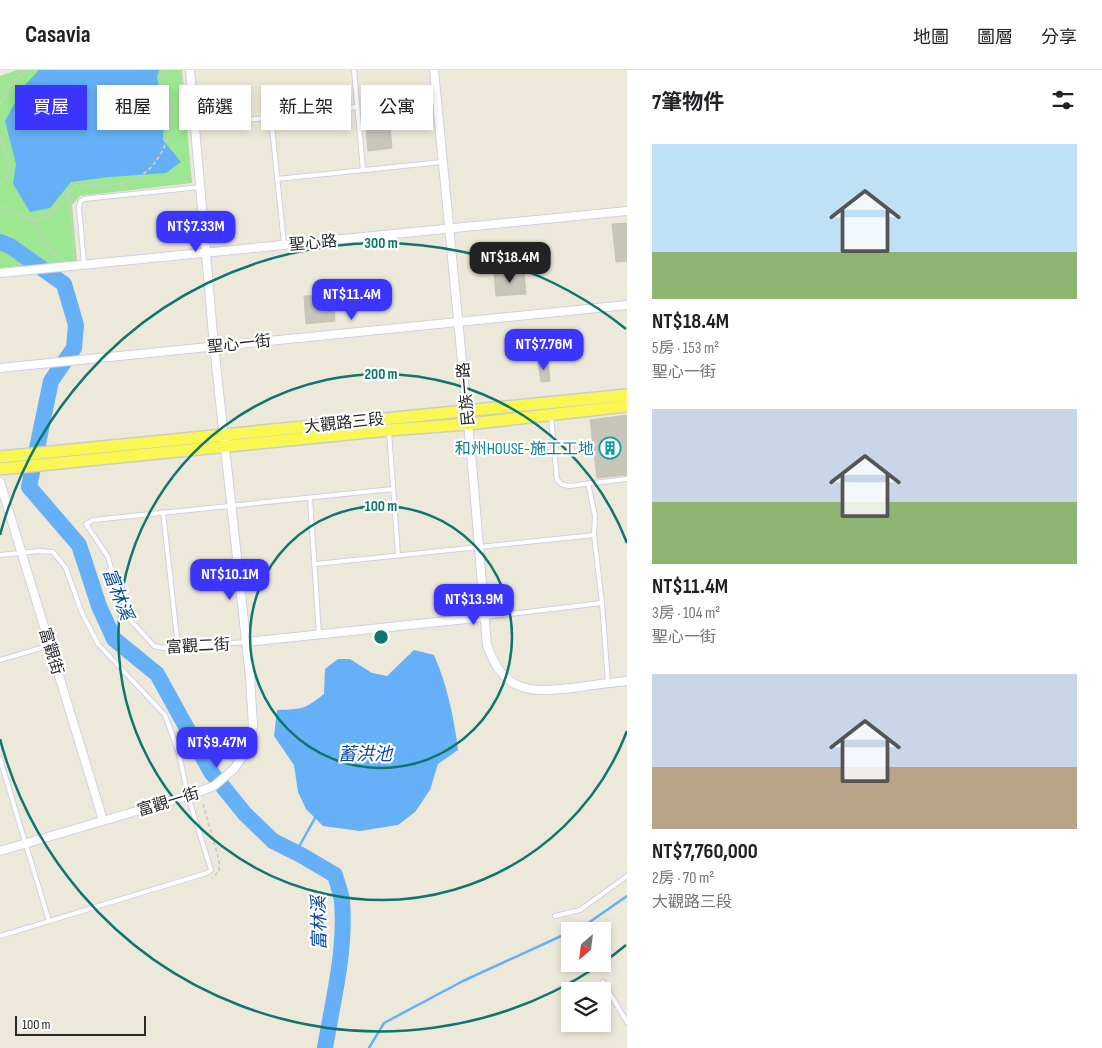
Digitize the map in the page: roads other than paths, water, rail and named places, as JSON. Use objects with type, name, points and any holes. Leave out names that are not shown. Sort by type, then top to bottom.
[{"type":"main road","name":"大觀路三段","points":[[25,460],[61,450],[468,424],[627,395]]},
{"type":"main road","name":"大觀路三段","points":[[25,460],[66,462],[466,410],[627,406]]},
{"type":"main road","points":[[0,457],[25,460]]},
{"type":"main road","points":[[0,469],[25,460]]},
{"type":"street","name":"富觀一街","points":[[190,70],[192,85]]},
{"type":"street","name":"民族一路","points":[[434,70],[459,322],[487,644],[492,659],[506,678],[516,685],[527,689],[544,691],[627,681]]},
{"type":"street","name":"富觀一街","points":[[0,852],[188,796],[214,786],[234,769],[246,751],[253,726],[246,642],[214,346],[196,130]]},
{"type":"street","name":"聖心路","points":[[0,273],[627,211]]},
{"type":"street","name":"聖心一街","points":[[0,368],[627,306]]},
{"type":"street","name":"富觀街","points":[[0,482],[103,820]]},
{"type":"street","name":"富觀二街","points":[[246,642],[485,617]]},
{"type":"lane","points":[[354,70],[362,170]]},
{"type":"lane","points":[[351,109],[357,108]]},
{"type":"lane","points":[[272,130],[284,244]]},
{"type":"lane","points":[[277,179],[442,162]]},
{"type":"lane","points":[[84,264],[78,207],[84,199],[200,187]]},
{"type":"lane","points":[[551,408],[557,479],[562,484],[568,486],[627,479]]},
{"type":"lane","points":[[389,430],[398,554]]},
{"type":"lane","points":[[588,483],[595,516],[594,535],[608,683]]},
{"type":"lane","name":"富觀二街","points":[[246,642],[164,648],[154,646],[127,616],[115,584],[108,557],[86,524],[93,520],[163,512],[393,489]]},
{"type":"lane","points":[[310,498],[316,564],[319,634]]},
{"type":"lane","points":[[163,512],[178,647]]},
{"type":"lane","points":[[316,564],[594,535]]},
{"type":"lane","points":[[0,555],[22,552],[53,552],[66,568],[81,611],[98,644],[165,715],[179,754],[188,796],[211,870],[207,873],[0,936]]},
{"type":"lane","name":"富觀二街","points":[[485,617],[602,604]]},
{"type":"lane","points":[[0,660],[51,645]]},
{"type":"lane","points":[[0,759],[49,921]]},
{"type":"lane","points":[[555,916],[580,910],[627,876]]},
{"type":"lane","points":[[611,995],[627,1022]]},
{"type":"water","points":[[39,70],[159,70],[157,77],[159,85],[97,85],[97,130],[163,130],[163,140],[181,162],[166,173],[71,182],[50,208],[30,212],[13,184],[16,164],[5,121],[15,103],[15,130],[87,130],[87,85],[25,85]]},
{"type":"water","name":"蓄洪池","points":[[414,650],[434,655],[449,701],[458,750],[438,764],[430,790],[415,812],[398,825],[360,831],[323,826],[306,809],[298,792],[294,765],[274,736],[277,710],[302,708],[324,694],[325,669],[338,659],[350,659],[372,673],[387,676]]},
{"type":"waterway","name":"富林溪","points":[[0,242],[10,246],[64,284],[76,325],[74,348],[51,381],[29,487],[79,545],[99,606],[114,639],[157,674],[211,772],[245,814],[273,841],[335,875],[342,901],[342,938],[338,975],[325,1048]]},
{"type":"waterway","points":[[296,852],[315,818]]},
{"type":"waterway","points":[[590,922],[627,896]]},
{"type":"waterway","points":[[369,1048],[384,1023],[463,981],[561,936]]},
{"type":"place","name":"和州HOUSE-施工工地","points":[[610,448]]}]
